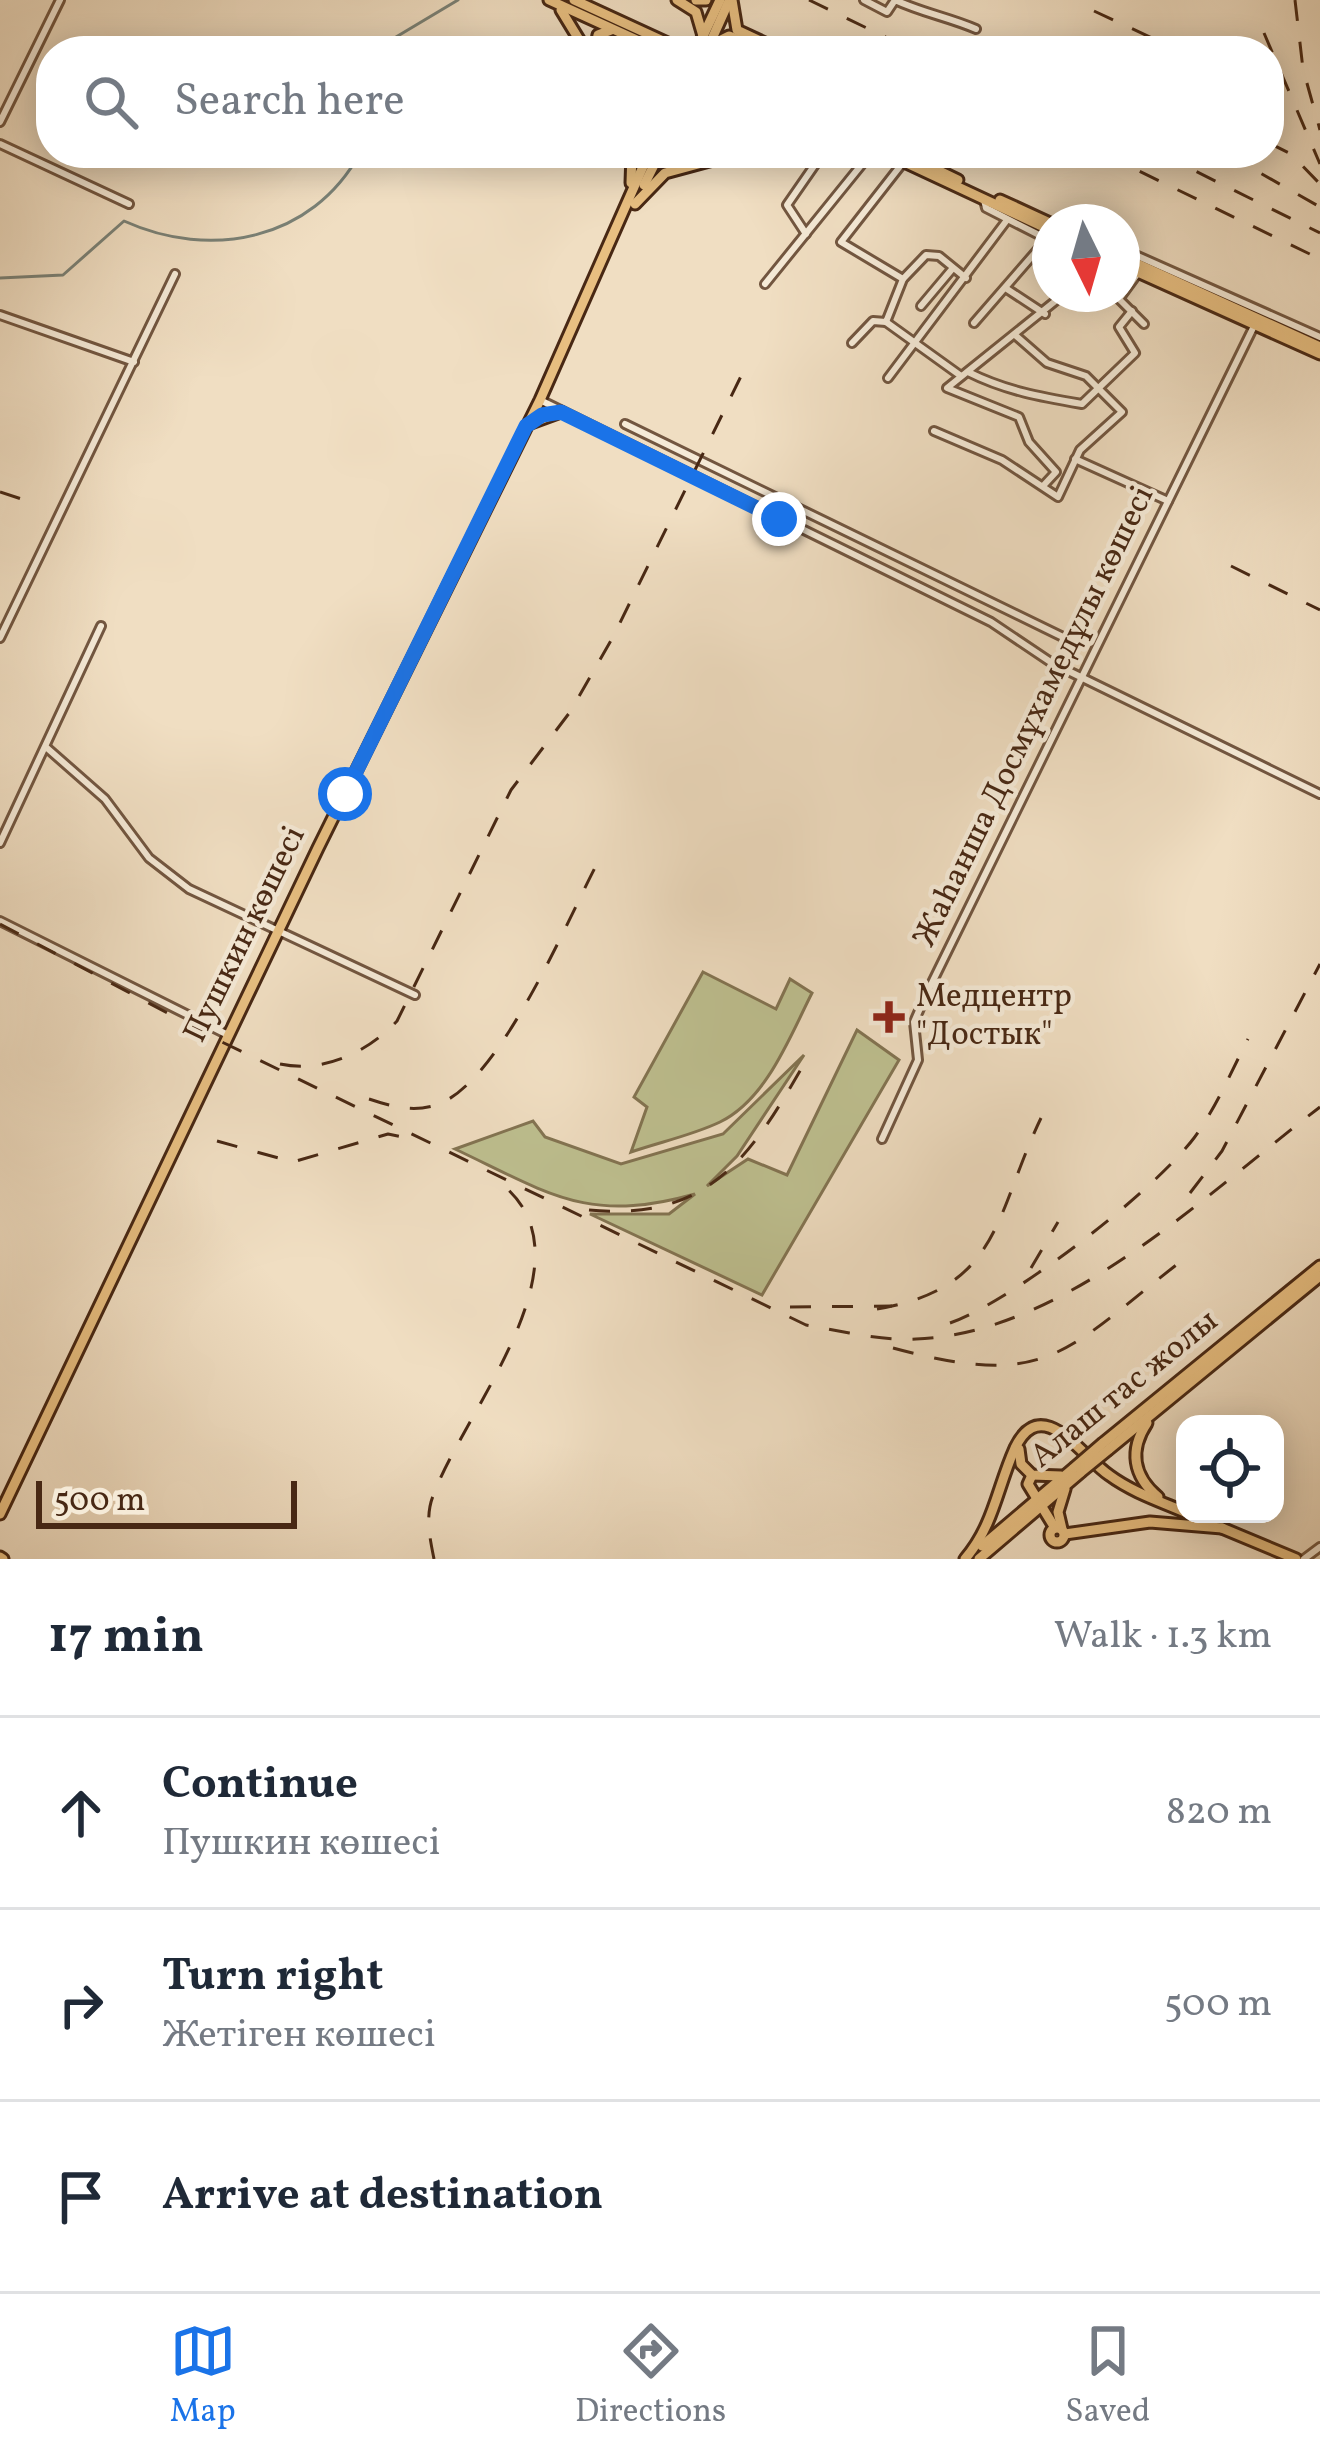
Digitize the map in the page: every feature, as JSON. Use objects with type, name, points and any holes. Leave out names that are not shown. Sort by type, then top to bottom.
[{"type":"main road","points":[[548,0],[658,36]]},
{"type":"main road","points":[[548,0],[568,17],[578,36]]},
{"type":"main road","points":[[574,0],[634,36]]},
{"type":"main road","points":[[600,0],[615,25]]},
{"type":"main road","points":[[676,0],[696,12],[699,36]]},
{"type":"main road","points":[[696,0],[706,0]]},
{"type":"main road","points":[[705,36],[720,0]]},
{"type":"main road","points":[[707,36],[731,0]]},
{"type":"main road","points":[[731,0],[737,30],[750,36]]},
{"type":"main road","points":[[598,36],[615,25]]},
{"type":"main road","points":[[632,168],[632,202]]},
{"type":"main road","points":[[632,202],[644,168]]},
{"type":"main road","points":[[632,202],[651,168]]},
{"type":"main road","points":[[632,202],[665,173],[684,168]]},
{"type":"main road","points":[[925,168],[1032,224]]},
{"type":"main road","points":[[925,168],[1032,224]]},
{"type":"main road","name":"Пушкин көшесі","points":[[0,1514],[632,202]]},
{"type":"main road","points":[[1140,265],[1320,344]]},
{"type":"main road","points":[[1140,273],[1320,344]]},
{"type":"main road","points":[[526,426],[542,415],[561,412]]},
{"type":"main road","name":"Алаш тас жолы","points":[[1106,1446],[1154,1412],[1320,1266]]},
{"type":"main road","name":"Алаш тас жолы","points":[[966,1559],[1320,1276]]},
{"type":"main road","points":[[1154,1412],[1137,1440],[1135,1462],[1161,1503]]},
{"type":"main road","points":[[966,1559],[989,1526],[1019,1443],[1031,1429],[1058,1428],[1105,1473],[1176,1509]]},
{"type":"main road","points":[[1019,1443],[1021,1464],[1032,1475],[1073,1474],[1059,1503],[1061,1530]]},
{"type":"main road","points":[[1032,1475],[1028,1484],[1061,1530]]},
{"type":"main road","name":"Алаш тас жолы","points":[[979,1559],[1041,1500]]},
{"type":"main road","points":[[1150,1522],[1161,1503]]},
{"type":"main road","points":[[1061,1530],[1150,1522],[1222,1528]]},
{"type":"main road","points":[[1210,1523],[1300,1559]]},
{"type":"street","points":[[43,36],[61,0]]},
{"type":"street","points":[[864,0],[887,12],[895,0],[937,20],[951,18],[976,29]]},
{"type":"street","points":[[0,122],[36,50]]},
{"type":"street","points":[[0,144],[36,161]]},
{"type":"street","points":[[52,168],[129,204]]},
{"type":"street","points":[[806,235],[788,202],[812,168]]},
{"type":"street","points":[[765,284],[859,168]]},
{"type":"street","points":[[896,168],[841,242],[903,279]]},
{"type":"street","points":[[983,199],[986,208],[1032,228]]},
{"type":"street","points":[[888,378],[1007,220]]},
{"type":"street","points":[[886,322],[903,279],[926,255],[939,256],[966,278]]},
{"type":"street","points":[[974,323],[1032,255]]},
{"type":"street","points":[[921,306],[953,268]]},
{"type":"street","points":[[0,638],[176,274]]},
{"type":"street","points":[[1006,289],[1045,314],[947,388],[1019,417],[1029,442],[1065,478]]},
{"type":"street","points":[[852,343],[873,321],[886,322],[911,344],[1005,391],[1039,392],[1082,404],[1136,353],[1119,327],[1131,312]]},
{"type":"street","points":[[1133,312],[1144,324]]},
{"type":"street","points":[[0,315],[134,362]]},
{"type":"street","points":[[1257,318],[1320,344]]},
{"type":"street","name":"Жаһанша Досмұхамедұлы көшесі","points":[[882,1139],[918,1060],[914,1022],[1257,318]]},
{"type":"street","points":[[934,431],[1058,497],[1075,459],[1123,412],[1101,388],[1080,373],[1043,360],[1016,335]]},
{"type":"street","points":[[540,400],[991,622],[1052,663],[1320,794]]},
{"type":"street","points":[[625,424],[1065,638],[1064,668]]},
{"type":"street","points":[[1075,459],[1168,501]]},
{"type":"street","points":[[1043,486],[1056,472]]},
{"type":"street","points":[[0,844],[101,626]]},
{"type":"street","points":[[1052,663],[1063,646]]},
{"type":"street","points":[[47,748],[105,799],[148,858],[189,889],[415,995]]},
{"type":"street","points":[[0,921],[228,1035]]},
{"type":"street","points":[[1300,1559],[1320,1547]]},
{"type":"green space","points":[[703,972],[776,1009],[790,979],[812,993],[775,1065],[737,1112],[699,1131],[631,1152],[647,1107],[634,1097]]},
{"type":"green space","points":[[857,1030],[899,1060],[762,1295],[590,1214],[669,1214],[695,1194],[626,1206],[570,1200],[455,1149],[533,1121],[545,1137],[621,1164],[723,1134],[804,1055],[737,1156],[707,1186],[748,1159],[787,1175]]},
{"type":"waterway","points":[[398,36],[458,0]]},
{"type":"waterway","points":[[0,278],[63,275],[124,221],[190,239],[256,235],[315,206],[350,168]]},
{"type":"railway","points":[[809,0],[883,36]]},
{"type":"railway","points":[[1295,0],[1303,69],[1320,130]]},
{"type":"railway","points":[[1094,11],[1148,36]]},
{"type":"railway","points":[[1284,80],[1320,164]]},
{"type":"railway","points":[[1284,150],[1320,184]]},
{"type":"railway","points":[[1133,168],[1320,259]]},
{"type":"railway","points":[[1189,168],[1320,233]]},
{"type":"railway","points":[[1251,168],[1320,207]]},
{"type":"railway","points":[[280,1064],[312,1066],[343,1058],[397,1021],[511,790],[570,712],[613,637],[747,364]]},
{"type":"railway","points":[[0,492],[34,503]]},
{"type":"railway","points":[[1231,566],[1320,610]]},
{"type":"railway","points":[[369,1099],[408,1108],[433,1106],[457,1093],[482,1069],[528,1000],[598,862]]},
{"type":"railway","points":[[0,924],[224,1043],[806,1325],[875,1337],[916,1339],[971,1331],[1026,1313],[1079,1286],[1182,1217],[1320,1107]]},
{"type":"railway","points":[[1190,1193],[1222,1151],[1320,964]]},
{"type":"railway","points":[[950,1323],[1045,1269],[1148,1186],[1194,1138],[1248,1039]]},
{"type":"railway","points":[[589,1210],[631,1211],[667,1205],[724,1174],[768,1123],[808,1057]]},
{"type":"railway","points":[[877,1309],[918,1299],[971,1265],[1001,1216],[1041,1118]]},
{"type":"railway","points":[[217,1141],[293,1162],[388,1134],[412,1139]]},
{"type":"railway","points":[[434,1559],[429,1519],[433,1496],[515,1336],[530,1292],[535,1251],[526,1214],[499,1182]]},
{"type":"railway","points":[[1031,1268],[1058,1222]]},
{"type":"railway","points":[[893,1348],[987,1365],[1051,1355],[1108,1320],[1180,1262]]},
{"type":"railway","points":[[790,1307],[892,1306]]},
{"type":"place","name":"Медцентр \"Достык\"","points":[[889,1017]]},
{"type":"route","points":[[345,794],[526,426],[545,413],[561,412],[779,519]]}]
